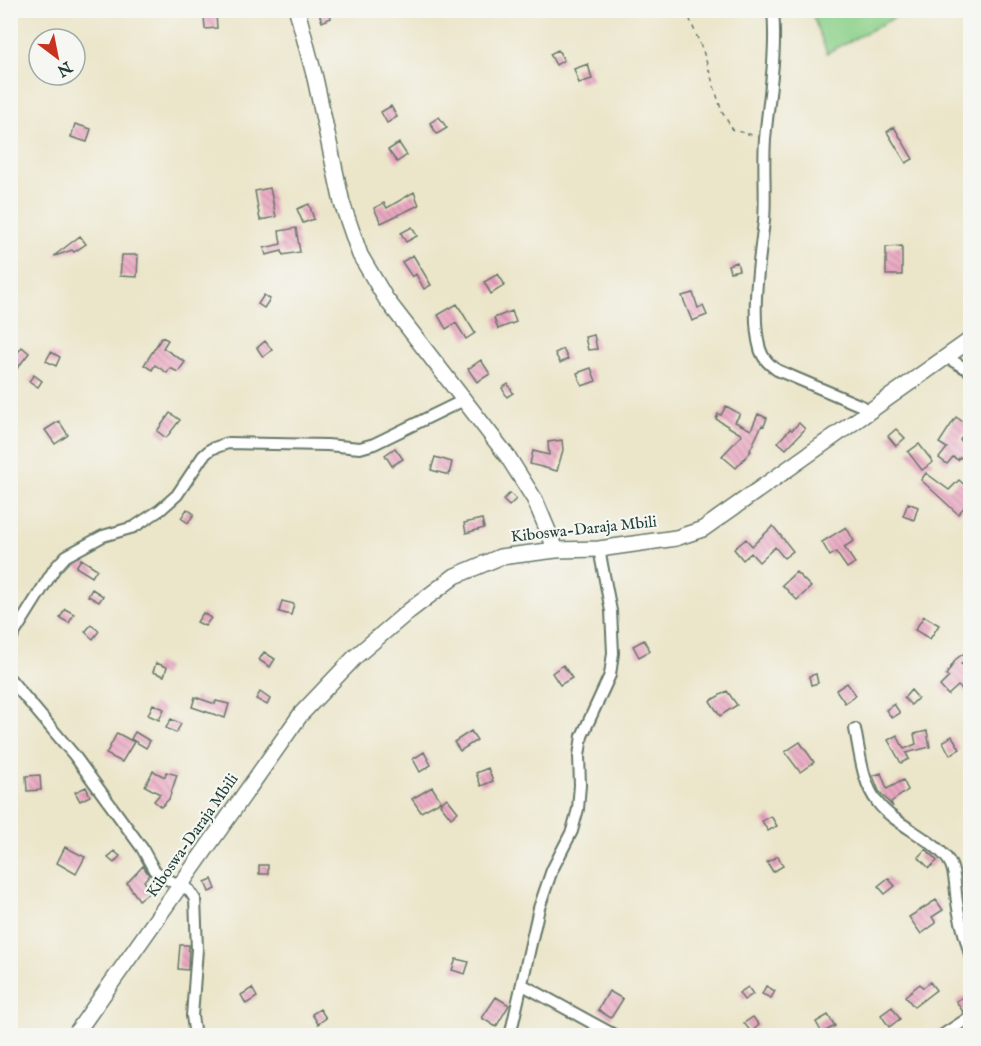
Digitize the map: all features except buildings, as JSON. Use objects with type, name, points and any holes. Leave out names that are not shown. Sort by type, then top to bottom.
[{"type":"main road","points":[[297,10],[315,78],[342,203],[360,255],[386,299],[508,457],[535,500],[556,550]]},
{"type":"main road","name":"Kiboswa-Daraja Mbili","points":[[74,1035],[301,714],[356,656],[409,611],[455,576],[500,557],[556,550],[599,549],[676,538],[704,529],[970,340]]},
{"type":"street","points":[[773,10],[772,84],[765,138],[765,206],[757,295],[757,328],[760,349],[766,362],[777,370],[871,410]]},
{"type":"street","points":[[946,357],[970,371]]},
{"type":"street","points":[[10,640],[55,568],[66,556],[103,536],[134,527],[160,510],[177,495],[210,449],[228,443],[360,448],[374,444],[465,400]]},
{"type":"street","points":[[510,1035],[539,908],[552,870],[572,831],[578,809],[579,756],[582,736],[610,675],[612,653],[610,610],[599,549]]},
{"type":"street","points":[[10,678],[74,755],[142,848],[154,870],[189,890],[195,899],[197,949],[192,1016],[195,1035]]},
{"type":"street","points":[[855,729],[865,778],[878,803],[934,847],[951,865],[970,955]]},
{"type":"street","points":[[523,984],[616,1035]]},
{"type":"street","points":[[940,1035],[970,1017]]},
{"type":"path","points":[[686,10],[703,51],[722,112],[733,130],[765,138]]},
{"type":"green space","points":[[811,11],[907,11],[827,53]]}]
